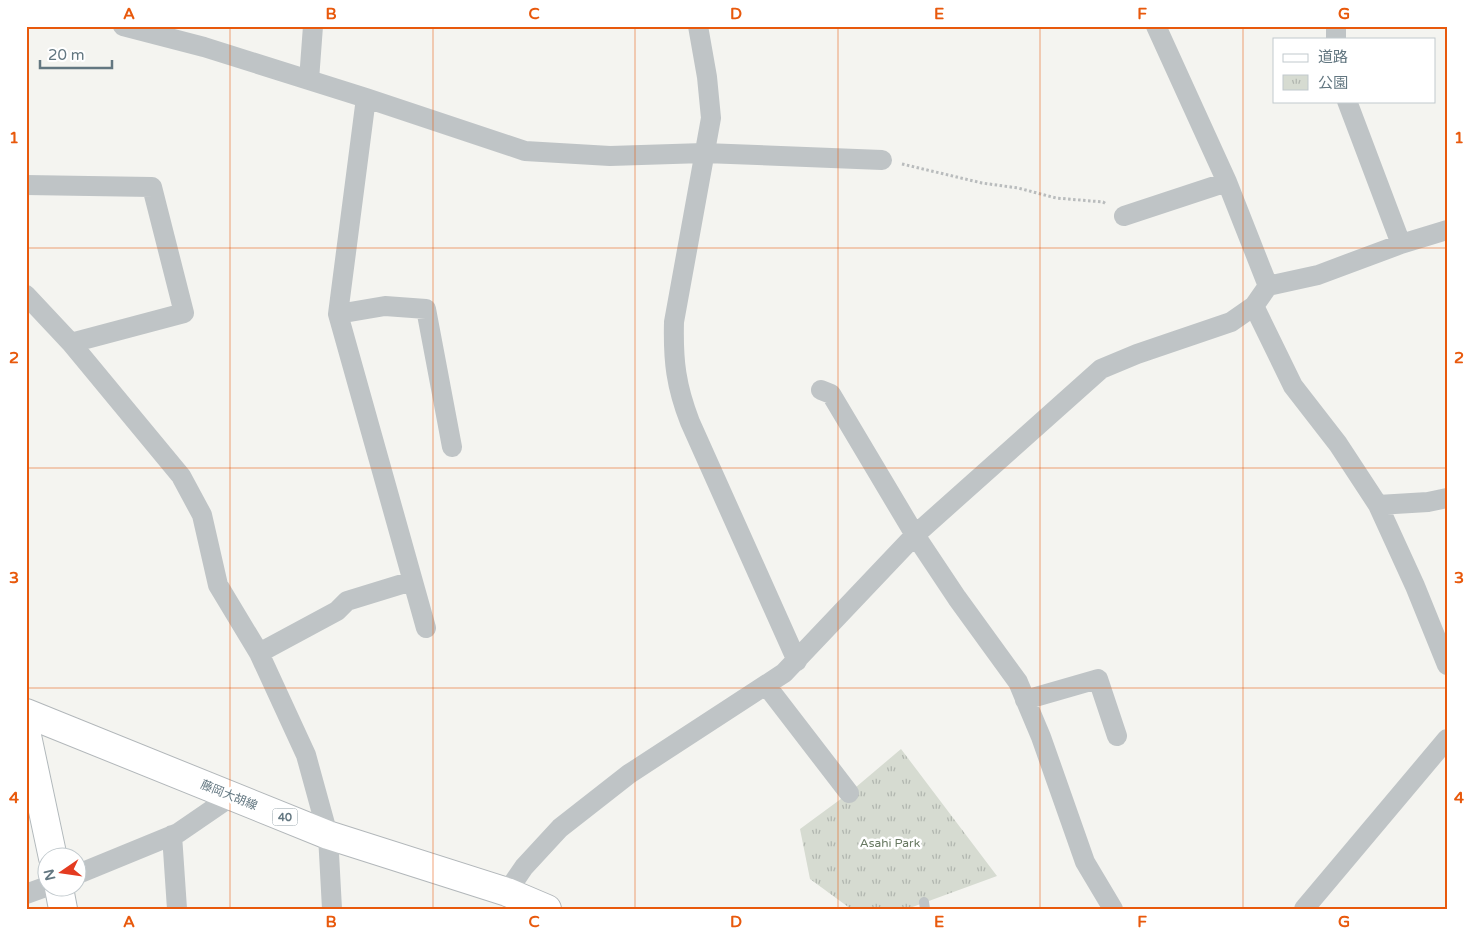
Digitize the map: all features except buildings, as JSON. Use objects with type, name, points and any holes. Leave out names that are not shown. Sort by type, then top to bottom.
[{"type":"main road","name":"藤岡大胡線","points":[[26,714],[328,835],[507,892],[547,909]]},
{"type":"main road","points":[[26,731],[51,848]]},
{"type":"street","points":[[123,26],[204,47],[525,151],[610,156],[704,152],[882,160]]},
{"type":"street","points":[[309,80],[313,26]]},
{"type":"street","points":[[698,26],[707,77],[711,118],[674,322],[673,353],[679,394],[796,661]]},
{"type":"street","points":[[1156,26],[1227,182],[1268,286]]},
{"type":"street","points":[[366,98],[338,314],[426,628]]},
{"type":"street","points":[[1347,102],[1401,244]]},
{"type":"street","points":[[1124,216],[1227,182]]},
{"type":"street","points":[[26,185],[152,187],[184,312],[71,343]]},
{"type":"street","points":[[507,892],[524,867],[560,828],[629,774],[784,673],[915,535],[1101,369],[1137,354],[1231,322],[1254,306],[1268,286],[1318,275],[1401,244],[1447,230]]},
{"type":"street","points":[[26,295],[71,343],[181,476],[202,514],[218,585],[259,653],[306,755],[328,835],[332,909]]},
{"type":"street","points":[[338,314],[385,306],[426,309],[452,447]]},
{"type":"street","points":[[1254,306],[1293,386],[1338,444],[1378,506],[1415,586],[1447,665]]},
{"type":"street","points":[[821,390],[831,394],[915,535],[957,598],[1018,682],[1041,737],[1085,862],[1113,909]]},
{"type":"street","points":[[1378,506],[1428,502],[1447,498]]},
{"type":"street","points":[[259,653],[337,611],[347,601],[412,581]]},
{"type":"street","points":[[1026,700],[1098,679],[1117,736]]},
{"type":"street","points":[[766,685],[849,794]]},
{"type":"street","points":[[1304,909],[1447,739]]},
{"type":"street","points":[[88,870],[178,833],[232,796]]},
{"type":"street","points":[[172,835],[177,909]]},
{"type":"street","points":[[26,894],[38,890]]},
{"type":"path","points":[[882,160],[982,183],[1018,188],[1056,198],[1103,202],[1124,216]]},
{"type":"green space","name":"Asahi Park","points":[[901,749],[997,876],[907,909],[851,909],[810,879],[800,829],[849,793]]}]
